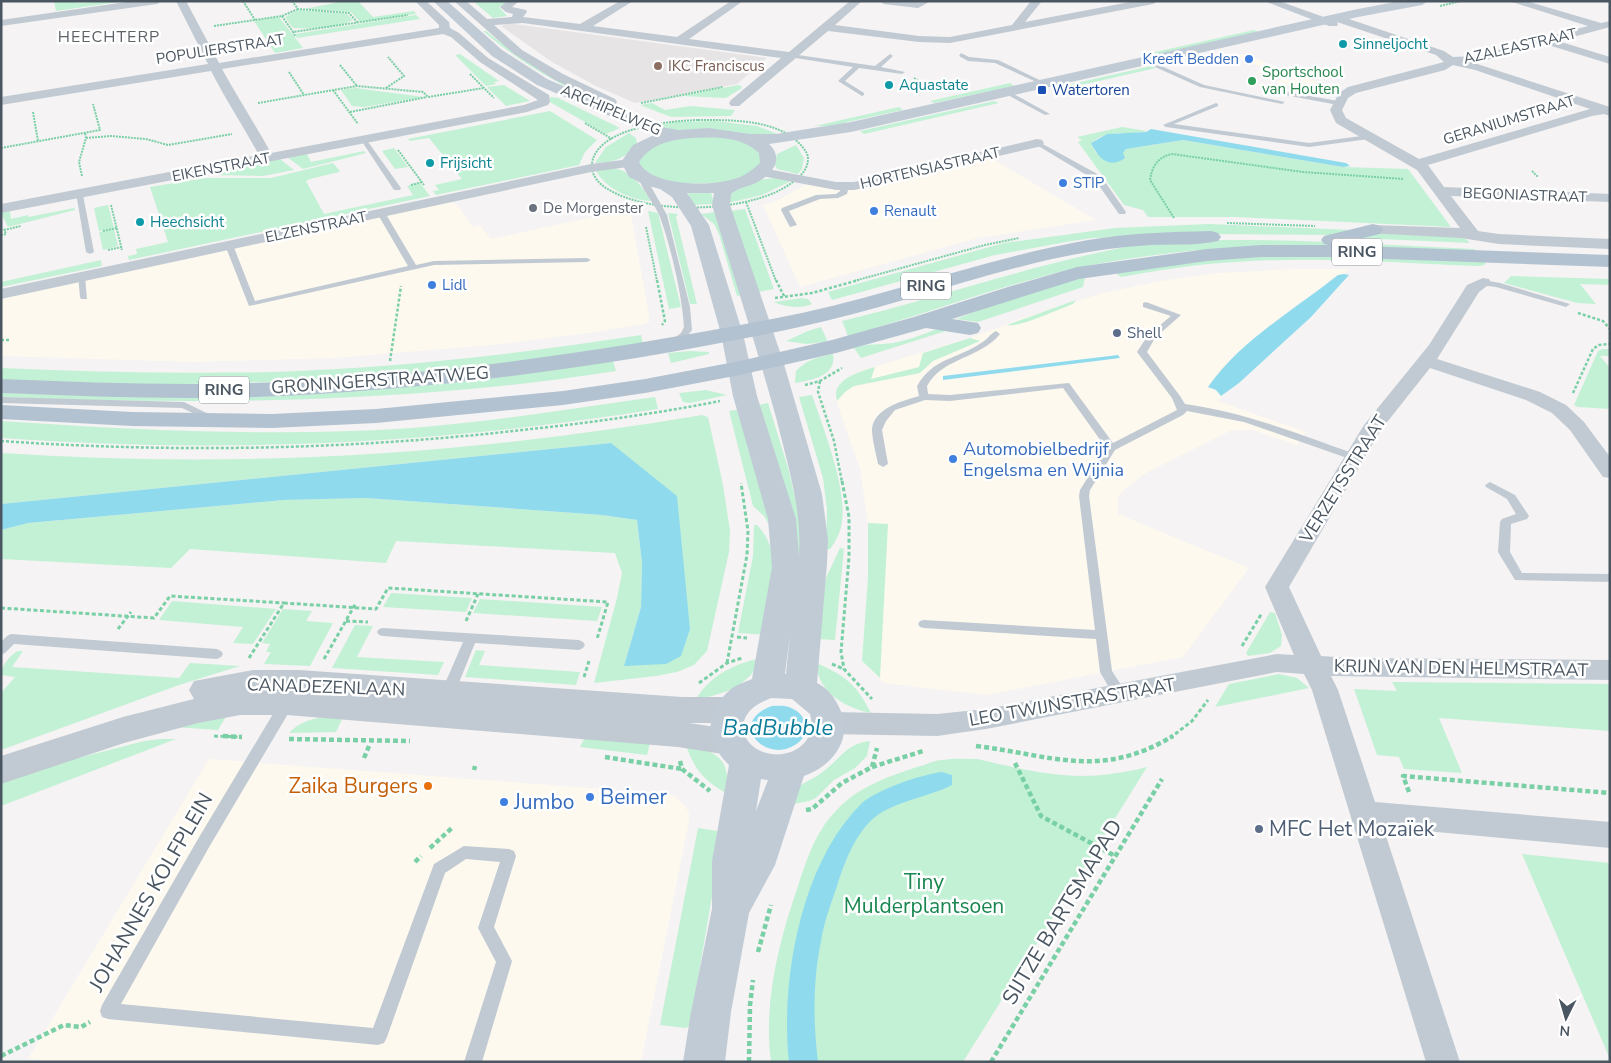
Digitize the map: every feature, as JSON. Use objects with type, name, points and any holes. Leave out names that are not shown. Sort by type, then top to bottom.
[{"type":"main road","points":[[767,686],[786,567],[783,527],[745,396],[732,334],[700,225],[679,194],[668,187],[642,178],[631,168],[630,163],[633,155],[643,147],[662,138],[680,135],[716,133],[746,139],[794,140],[1417,2]]},
{"type":"main road","name":"ARCHIPELWEG","points":[[435,6],[497,52],[545,93],[638,129],[680,135]]},
{"type":"main road","name":"ARCHIPELWEG","points":[[545,93],[610,106],[638,129],[644,140],[643,147]]},
{"type":"main road","points":[[746,139],[761,145],[766,164]]},
{"type":"main road","points":[[668,187],[691,189],[731,185],[754,178],[777,149],[794,140]]},
{"type":"main road","points":[[731,185],[722,194],[721,205],[772,361],[810,494],[813,563],[800,689]]},
{"type":"main road","points":[[1331,240],[1374,230]]},
{"type":"main road","name":"RING","points":[[732,334],[842,310],[993,267],[1090,246],[1136,241],[1209,237],[1331,240],[1610,253]]},
{"type":"main road","name":"RING","points":[[740,368],[836,346],[922,322],[1058,277],[1101,278],[1184,257],[1277,251],[1382,252],[1610,261]]},
{"type":"main road","points":[[922,322],[970,328]]},
{"type":"main road","name":"GRONINGERSTRAATWEG","points":[[1,386],[177,391],[333,386],[445,377],[548,365],[663,338],[732,334]]},
{"type":"main road","name":"GRONINGERSTRAATWEG","points":[[1,412],[132,420],[324,419],[486,407],[645,386],[740,368]]},
{"type":"main road","points":[[704,1062],[711,1012],[731,909],[730,861],[739,806],[735,737],[739,699],[752,691],[767,686],[784,686],[800,689],[821,703],[827,712],[830,723],[828,737],[820,750],[807,760],[790,766],[761,766],[735,737]]},
{"type":"main road","points":[[731,909],[757,865],[790,766]]},
{"type":"street","points":[[1,23],[44,12],[157,1]]},
{"type":"street","points":[[181,1],[236,107],[243,113],[267,158]]},
{"type":"street","name":"ARCHIPELWEG","points":[[420,1],[435,6],[445,24],[444,30],[455,35],[484,60],[545,93]]},
{"type":"street","name":"ARCHIPELWEG","points":[[459,1],[518,52],[610,106]]},
{"type":"street","points":[[514,1],[506,5],[506,9],[594,21]]},
{"type":"street","points":[[582,28],[628,1]]},
{"type":"street","points":[[679,41],[738,1]]},
{"type":"street","points":[[735,103],[857,1]]},
{"type":"street","points":[[884,1],[923,3]]},
{"type":"street","points":[[1016,28],[1037,1]]},
{"type":"street","points":[[826,27],[941,40],[1016,28],[1153,1]]},
{"type":"street","points":[[1269,1],[1440,54],[1450,61],[1478,67],[1608,110]]},
{"type":"street","points":[[1514,1],[1607,27]]},
{"type":"street","points":[[512,20],[522,12]]},
{"type":"street","points":[[484,23],[512,20],[791,56]]},
{"type":"street","name":"AZALEASTRAAT","points":[[1338,103],[1345,94],[1352,90],[1441,68],[1450,61],[1475,59],[1607,27]]},
{"type":"street","name":"POPULIERSTRAAT","points":[[1,101],[444,30]]},
{"type":"street","points":[[1546,41],[1610,61]]},
{"type":"street","name":"EIKENSTRAAT","points":[[1,210],[82,199],[267,158],[365,143],[534,107],[545,93]]},
{"type":"street","points":[[1338,103],[1336,110],[1341,120],[1418,164],[1441,191],[1473,235]]},
{"type":"street","name":"GERANIUMSTRAAT","points":[[1418,164],[1590,113],[1608,110]]},
{"type":"street","name":"HORTENSIASTRAAT","points":[[766,164],[798,178],[845,186],[865,184],[1037,143]]},
{"type":"street","name":"ELZENSTRAAT","points":[[1,294],[591,168],[630,163]]},
{"type":"street","name":"BEGONIASTRAAT","points":[[1441,191],[1610,198]]},
{"type":"street","points":[[1374,230],[1473,235],[1499,239],[1610,244]]},
{"type":"street","name":"VERZETSSTRAAT","points":[[1277,587],[1371,428],[1426,361],[1473,289],[1483,283]]},
{"type":"street","points":[[1426,361],[1532,396],[1559,409],[1573,422],[1610,472]]},
{"type":"street","points":[[1277,587],[1296,633],[1325,690],[1443,1062]]},
{"type":"street","name":"LEO TWIJNSTRASTRAAT","points":[[830,723],[879,726],[937,725],[986,719],[1277,663],[1312,665]]},
{"type":"street","name":"KRIJN VAN DEN HELMSTRAAT","points":[[1312,665],[1352,668],[1610,670]]},
{"type":"street","name":"CANADEZENLAAN","points":[[1,770],[123,730],[303,683],[443,704],[680,722],[735,737]]},
{"type":"street","points":[[1364,814],[1610,835]]},
{"type":"lane","points":[[961,55],[968,59],[996,61],[1045,84]]},
{"type":"lane","points":[[791,56],[902,72]]},
{"type":"lane","points":[[877,68],[890,56]]},
{"type":"lane","points":[[1148,62],[1202,86],[1282,102]]},
{"type":"lane","points":[[856,66],[841,81],[862,94]]},
{"type":"lane","points":[[1270,91],[1338,103]]},
{"type":"lane","points":[[1008,92],[1047,114]]},
{"type":"lane","points":[[1216,105],[1166,125],[1309,145],[1369,137]]},
{"type":"lane","points":[[365,143],[396,188]]},
{"type":"lane","points":[[1037,143],[1098,178],[1122,212]]},
{"type":"lane","points":[[642,178],[664,216],[689,325],[684,335],[663,338]]},
{"type":"lane","points":[[793,225],[785,210],[819,197],[838,196],[844,192],[845,186]]},
{"type":"lane","points":[[82,199],[90,252]]},
{"type":"lane","points":[[381,213],[408,268]]},
{"type":"lane","points":[[229,245],[252,304],[434,262],[587,260]]},
{"type":"lane","points":[[81,277],[84,296]]},
{"type":"lane","points":[[1483,283],[1566,304]]},
{"type":"lane","points":[[1120,694],[1106,672],[1084,496],[1085,490],[1111,448],[1180,413],[1182,407],[1178,398],[1142,352],[1142,348],[1148,340],[1177,315],[1146,305]]},
{"type":"lane","points":[[924,397],[922,386],[932,371],[947,360],[986,344],[996,334]]},
{"type":"lane","points":[[883,464],[878,430],[881,420],[892,408],[924,397],[950,398],[1066,385],[1111,448]]},
{"type":"lane","name":"GRONINGERSTRAATWEG","points":[[1,400],[184,405],[220,421]]},
{"type":"lane","points":[[1182,407],[1207,409],[1233,415],[1354,457]]},
{"type":"lane","points":[[1490,485],[1511,497],[1523,516],[1506,522],[1504,552],[1520,576],[1610,578]]},
{"type":"lane","points":[[924,624],[1101,635]]},
{"type":"lane","points":[[383,632],[579,645]]},
{"type":"lane","points":[[443,704],[465,637]]},
{"type":"lane","points":[[1,650],[11,639],[218,654]]},
{"type":"lane","name":"JOHANNES KOLFPLEIN","points":[[303,683],[212,828],[108,1011],[378,1037],[439,869],[464,852],[509,856],[486,928],[504,961],[473,1062]]},
{"type":"path","points":[[243,1],[255,20]]},
{"type":"path","points":[[292,1],[298,9]]},
{"type":"path","points":[[293,32],[358,23],[435,6]]},
{"type":"path","points":[[196,29],[282,16],[298,9],[349,13],[358,23]]},
{"type":"path","points":[[282,16],[306,52]]},
{"type":"path","points":[[374,41],[404,76],[385,88]]},
{"type":"path","points":[[327,48],[357,86]]},
{"type":"path","points":[[279,57],[304,95]]},
{"type":"path","points":[[902,72],[939,92]]},
{"type":"path","points":[[637,104],[744,83],[756,85]]},
{"type":"path","points":[[236,107],[357,86],[424,92],[428,97]]},
{"type":"path","points":[[1,148],[100,130],[88,87]]},
{"type":"path","points":[[350,112],[484,88]]},
{"type":"path","points":[[334,90],[350,112],[365,143],[395,146],[437,201]]},
{"type":"path","points":[[30,96],[38,141]]},
{"type":"path","points":[[656,100],[659,103]]},
{"type":"path","points":[[720,120],[761,125],[781,131],[794,140],[806,151],[808,162],[805,171],[798,178],[776,192],[746,202],[686,207],[641,202],[608,189],[598,181],[591,168],[593,159],[602,147],[612,139],[638,129],[666,122],[720,120]]},
{"type":"path","points":[[86,138],[112,136],[146,139],[168,145],[252,130]]},
{"type":"path","points":[[85,133],[86,138],[79,162],[82,199],[111,203],[127,267]]},
{"type":"path","points":[[1174,218],[1155,190],[1150,176],[1162,155],[1169,153],[1186,153],[1280,169],[1408,179]]},
{"type":"path","points":[[641,202],[642,207]]},
{"type":"path","points":[[746,202],[778,286],[784,296]]},
{"type":"path","points":[[1,224],[6,234],[1,236]]},
{"type":"path","points":[[646,226],[666,321],[663,338]]},
{"type":"path","points":[[390,362],[408,268]]},
{"type":"path","points":[[1566,304],[1566,310],[1603,321],[1610,329]]},
{"type":"path","points":[[1,340],[9,340]]},
{"type":"path","points":[[1559,409],[1569,402],[1593,349],[1599,345],[1610,344]]},
{"type":"path","points":[[381,363],[400,361]]},
{"type":"path","points":[[844,669],[841,652],[849,557],[849,517],[834,440],[818,392],[820,381],[845,366]]},
{"type":"path","points":[[727,663],[747,555],[746,506]]},
{"type":"path","points":[[1226,673],[1277,587]]},
{"type":"path","points":[[1,608],[154,618],[170,596],[376,609],[388,588],[608,602],[594,646]]},
{"type":"path","points":[[465,637],[478,594]]},
{"type":"path","points":[[248,659],[284,603]]},
{"type":"path","points":[[303,683],[356,603]]},
{"type":"path","points":[[682,769],[680,722],[688,696],[702,680],[727,663],[755,655],[773,653]]},
{"type":"path","points":[[583,681],[592,655]]},
{"type":"path","points":[[804,656],[844,669],[871,696],[878,714],[879,726],[879,740],[872,767]]},
{"type":"path","name":"LEO TWIJNSTRASTRAAT","points":[[968,745],[998,748],[1060,761],[1084,762],[1110,759],[1137,753],[1173,736],[1190,723],[1199,712]]},
{"type":"path","points":[[206,735],[267,739],[418,741]]},
{"type":"path","points":[[364,758],[369,746]]},
{"type":"path","points":[[773,813],[812,809],[842,783],[872,767],[930,749]]},
{"type":"path","points":[[603,757],[682,769],[724,800],[739,806]]},
{"type":"path","points":[[1015,763],[1041,816],[1115,856]]},
{"type":"path","points":[[1418,818],[1403,776],[1610,793]]},
{"type":"path","name":"SIJTZE BARTSMAPAD","points":[[991,1062],[1162,779]]},
{"type":"path","points":[[415,862],[453,827]]},
{"type":"path","points":[[756,960],[773,900]]},
{"type":"path","points":[[749,1062],[750,1005],[755,969]]},
{"type":"path","points":[[1,1056],[64,1025],[81,1027],[108,1011]]},
{"type":"shaded area","name":"IKC Franciscus","points":[[508,24],[767,58],[737,84],[635,103],[596,86],[552,62],[501,26]]},
{"type":"shaded area","points":[[1243,54],[1331,87],[1327,91],[1276,83],[1280,79],[1256,72],[1266,69],[1233,56]]},
{"type":"shaded area","points":[[991,158],[1096,220],[978,238],[800,287],[763,205],[776,201],[807,184],[856,190]]},
{"type":"shaded area","points":[[449,202],[457,205],[473,227],[480,225],[491,239],[630,209],[650,321],[644,324],[596,332],[503,344],[335,358],[192,362],[1,356],[1,298]]},
{"type":"shaded area","points":[[1297,269],[1349,269],[1344,274],[1338,275],[1316,293],[1298,303],[1209,387],[1216,390],[1221,396],[1225,394],[1218,401],[1306,432],[1297,445],[1253,430],[1232,430],[1146,473],[1126,488],[1118,497],[1118,514],[1249,568],[1183,657],[986,695],[884,683],[862,661],[868,576],[868,523],[860,469],[835,397],[837,388],[841,383],[860,371],[970,338],[1023,318],[1103,293],[1160,281],[1218,273]]},
{"type":"shaded area","points":[[209,759],[674,796],[685,806],[689,813],[689,821],[641,1062],[59,1062],[28,1059]]},
{"type":"green space","points":[[54,1],[75,1],[76,3],[125,1],[56,11]]},
{"type":"green space","points":[[344,1],[358,1],[373,17],[414,11],[416,14],[360,22],[351,12],[304,9]]},
{"type":"green space","points":[[473,1],[508,1],[499,7],[507,16],[493,18]]},
{"type":"green space","points":[[298,10],[347,14],[353,20],[331,27],[293,28],[285,17]]},
{"type":"green space","points":[[416,15],[420,19],[297,38],[295,34]]},
{"type":"green space","points":[[279,17],[303,48],[275,53],[254,21]]},
{"type":"green space","points":[[1254,30],[1259,32],[1147,57],[1142,55]]},
{"type":"green space","points":[[483,31],[486,31],[543,71],[605,103],[604,106],[541,73],[497,43]]},
{"type":"green space","points":[[460,54],[499,81],[494,82],[496,84],[486,86],[455,55]]},
{"type":"green space","points":[[1151,66],[1156,68],[1055,91],[1050,89]]},
{"type":"green space","points":[[1010,83],[1014,86],[934,103],[930,101]]},
{"type":"green space","points":[[504,85],[530,101],[506,106],[487,87]]},
{"type":"green space","points":[[738,85],[742,88],[726,98],[682,96]]},
{"type":"green space","points":[[355,88],[424,97],[364,107],[352,106],[341,90]]},
{"type":"green space","points":[[550,97],[558,98],[620,128],[606,134],[550,102]]},
{"type":"green space","points":[[994,101],[999,103],[864,134],[860,131]]},
{"type":"green space","points":[[652,103],[665,110],[691,106],[735,110],[731,116],[671,117],[640,105]]},
{"type":"green space","points":[[899,107],[903,110],[847,122],[840,126],[815,126]]},
{"type":"green space","points":[[550,111],[597,140],[585,152],[579,165],[436,195],[433,191],[439,190],[435,185],[462,179],[429,138],[410,141],[408,139]]},
{"type":"green space","points":[[715,121],[757,126],[783,136],[682,132],[651,127],[675,122]]},
{"type":"green space","points":[[1122,127],[1147,131],[1111,134],[1098,138],[1091,143],[1096,153],[1123,153],[1126,149],[1183,140],[1343,167],[1408,169],[1451,227],[1235,217],[1148,217],[1143,210],[1124,205],[1078,142],[1082,140],[1077,137]]},
{"type":"green space","points":[[629,133],[636,138],[637,143],[629,152],[613,161],[595,163],[606,147]]},
{"type":"green space","points":[[712,136],[742,142],[754,148],[763,160],[758,169],[727,183],[670,184],[638,167],[638,158],[642,153],[670,139]]},
{"type":"green space","points":[[796,145],[804,158],[802,169],[798,174],[777,169],[775,165],[777,154]]},
{"type":"green space","points":[[394,148],[408,167],[395,169],[382,151]]},
{"type":"green space","points":[[364,151],[366,153],[303,169],[287,157],[307,154],[311,162]]},
{"type":"green space","points":[[280,159],[294,170],[263,176],[211,175],[210,172]]},
{"type":"green space","points":[[333,163],[339,172],[306,181],[324,214],[413,195],[407,186],[420,183],[430,196],[129,260],[128,256],[137,254],[136,249],[168,242],[150,187],[204,178],[271,178]]},
{"type":"green space","points":[[612,168],[619,169],[630,175],[640,184],[651,201],[627,196],[606,183],[596,171]]},
{"type":"green space","points":[[775,178],[791,181],[762,195],[728,203],[730,192],[758,180]]},
{"type":"green space","points":[[711,192],[714,204],[692,205],[688,193]]},
{"type":"green space","points":[[108,205],[114,228],[99,231],[94,208]]},
{"type":"green space","points":[[74,208],[75,210],[8,227],[1,213],[10,211],[11,219]]},
{"type":"green space","points":[[745,209],[774,289],[758,292],[730,211]]},
{"type":"green space","points":[[648,211],[658,213],[681,307],[669,309]]},
{"type":"green space","points":[[715,212],[743,295],[737,296],[719,234],[714,224],[701,214]]},
{"type":"green space","points":[[668,213],[678,214],[676,217],[697,304],[690,304]]},
{"type":"green space","points":[[1209,224],[1351,230],[1332,235],[1213,234],[1092,238],[995,255],[832,300],[828,292],[1004,243],[1115,228]]},
{"type":"green space","points":[[114,229],[118,246],[103,250],[99,232]]},
{"type":"green space","points":[[1374,233],[1459,237],[1466,239],[1470,243],[1358,238]]},
{"type":"green space","points":[[1214,240],[1279,240],[1376,244],[1474,249],[1478,253],[1198,250],[1077,268],[1013,285],[848,336],[842,321],[1046,265],[1115,249],[1152,244]]},
{"type":"green space","points":[[1242,256],[1483,259],[1486,264],[1480,266],[1358,261],[1265,260],[1192,266],[1121,277],[1117,274],[1123,270]]},
{"type":"green space","points":[[101,260],[102,266],[1,287],[1,282]]},
{"type":"green space","points":[[1511,276],[1610,279],[1610,285],[1580,284],[1596,304],[1577,303],[1504,283]]},
{"type":"green space","points":[[1085,277],[1083,287],[978,322],[956,319],[1002,301]]},
{"type":"green space","points":[[802,298],[808,299],[812,304],[793,307],[774,302]]},
{"type":"green space","points":[[1076,300],[1073,304],[1039,318],[1020,324],[1007,325]]},
{"type":"green space","points":[[821,327],[827,340],[826,342],[806,344],[786,341],[808,331]]},
{"type":"green space","points":[[943,327],[952,329],[861,358],[854,348],[864,345],[899,342]]},
{"type":"green space","points":[[641,335],[643,344],[586,353],[472,368],[356,378],[160,384],[1,380],[1,368],[205,373],[319,370],[412,364],[504,354]]},
{"type":"green space","points":[[970,338],[980,341],[933,361],[920,373],[854,386],[837,401],[836,394],[838,388],[842,382],[854,374],[875,367],[871,379],[919,367],[923,353]]},
{"type":"green space","points":[[1610,349],[1610,356],[1600,356],[1610,368],[1610,409],[1578,407],[1574,405],[1598,351]]},
{"type":"green space","points":[[709,352],[709,354],[671,363],[668,353]]},
{"type":"green space","points":[[833,354],[831,367],[822,376],[795,383],[796,371],[804,364]]},
{"type":"green space","points":[[613,361],[616,371],[463,390],[386,395],[232,401],[1,397],[1,393],[150,397]]},
{"type":"green space","points":[[706,390],[727,395],[690,403],[683,402],[679,393]]},
{"type":"green space","points":[[812,395],[838,475],[843,507],[838,536],[830,549],[826,549],[827,510],[823,478],[799,397]]},
{"type":"green space","points":[[655,397],[658,409],[495,431],[413,438],[331,443],[166,445],[83,443],[1,438],[1,421],[177,430],[353,431],[467,423]]},
{"type":"green space","points":[[768,403],[789,471],[803,533],[796,637],[787,637],[758,405]]},
{"type":"green space","points":[[742,409],[772,530],[764,516],[753,506],[729,411]]},
{"type":"green space","points":[[702,415],[708,417],[723,485],[730,531],[729,552],[707,651],[694,665],[677,672],[594,683],[622,573],[615,553],[396,541],[386,563],[190,549],[171,568],[1,559],[1,530],[28,523],[284,500],[366,498],[602,515],[637,520],[642,563],[641,607],[624,666],[690,629],[611,443],[1,504],[1,453],[90,458],[178,459],[266,459],[353,455],[527,440]]},
{"type":"green space","points":[[868,523],[888,524],[880,678],[862,661],[868,576]]},
{"type":"green space","points":[[754,525],[757,525],[766,536],[771,549],[773,563],[774,577],[766,635],[738,633],[753,556]]},
{"type":"green space","points":[[840,548],[844,549],[835,640],[817,639],[826,578]]},
{"type":"green space","points":[[391,593],[472,598],[466,612],[383,607]]},
{"type":"green space","points":[[480,599],[602,607],[597,621],[473,613]]},
{"type":"green space","points":[[172,601],[276,609],[253,644],[233,643],[243,627],[159,620]]},
{"type":"green space","points":[[283,609],[312,611],[306,621],[333,623],[310,666],[264,664],[271,652],[266,652],[270,644],[262,643]]},
{"type":"green space","points":[[1270,612],[1275,613],[1282,635],[1281,646],[1270,653],[1248,656],[1246,653]]},
{"type":"green space","points":[[355,625],[373,626],[357,657],[444,662],[438,675],[332,668]]},
{"type":"green space","points":[[476,650],[485,651],[479,665],[580,672],[576,685],[465,677]]},
{"type":"green space","points":[[18,651],[23,651],[12,667],[179,678],[190,663],[240,666],[179,685],[1,750],[1,693],[15,677],[1,675],[1,672],[6,661]]},
{"type":"green space","points":[[761,658],[750,676],[734,688],[716,695],[696,699],[716,677],[733,667]]},
{"type":"green space","points":[[816,663],[835,672],[849,682],[861,695],[871,713],[843,703],[828,691],[818,674]]},
{"type":"green space","points":[[1279,674],[1297,678],[1309,688],[1215,707],[1229,684]]},
{"type":"green space","points":[[1392,682],[1610,684],[1610,731],[1439,718],[1462,773],[1404,769],[1399,757],[1377,755],[1354,689],[1397,691]]},
{"type":"green space","points":[[230,710],[218,730],[173,727]]},
{"type":"green space","points":[[344,715],[336,732],[289,733],[308,721],[322,717]]},
{"type":"green space","points":[[586,735],[651,739],[647,755],[580,747]]},
{"type":"green space","points":[[176,739],[1,806],[1,781],[24,772],[144,741]]},
{"type":"green space","points":[[870,741],[867,756],[855,768],[834,780],[816,798],[789,805],[797,790],[804,783],[825,770],[850,748]]},
{"type":"green space","points":[[686,745],[714,754],[720,758],[726,772],[727,793],[712,784],[701,774],[692,760]]},
{"type":"green space","name":"Tiny Mulderplantsoen","points":[[977,759],[1042,773],[1081,776],[1123,772],[1147,767],[963,1062],[771,1062],[769,1017],[774,972],[779,950],[791,907],[812,847],[828,820],[853,796],[884,779],[936,761]]},
{"type":"green space","points":[[698,828],[723,832],[690,1025],[686,1028],[660,1025]]},
{"type":"green space","points":[[1522,854],[1610,863],[1610,1059]]},
{"type":"water","points":[[1151,129],[1346,163],[1350,166],[1343,167],[1183,140],[1126,149],[1123,153],[1125,158],[1114,163],[1100,157],[1091,143],[1107,134],[1146,132]]},
{"type":"water","points":[[1338,275],[1349,275],[1311,317],[1239,383],[1221,396],[1216,390],[1208,387],[1236,354],[1252,340]]},
{"type":"water","points":[[1118,355],[1120,358],[943,380],[943,376]]},
{"type":"water","points":[[611,443],[677,496],[690,629],[681,656],[666,664],[624,666],[641,607],[642,563],[637,520],[602,515],[366,498],[284,500],[28,523],[1,530],[1,504]]},
{"type":"water","name":"BadBubble","points":[[772,706],[786,706],[796,710],[805,723],[806,728],[803,738],[787,749],[775,750],[764,747],[756,740],[752,732],[752,722],[758,713]]},
{"type":"water","points":[[942,772],[952,775],[952,785],[883,812],[868,824],[856,840],[844,867],[828,913],[818,956],[815,1032],[818,1062],[789,1062],[787,1030],[788,996],[792,960],[809,890],[823,858],[840,829],[861,804],[877,793],[923,776]]},
{"type":"place","name":"Sinneljocht","points":[[1343,44]]},
{"type":"place","name":"Kreeft Bedden","points":[[1249,59]]},
{"type":"place","name":"IKC Franciscus","points":[[658,66]]},
{"type":"place","name":"Sportschool van Houten","points":[[1252,81]]},
{"type":"place","name":"Aquastate","points":[[889,85]]},
{"type":"place","name":"Watertoren","points":[[1042,90]]},
{"type":"place","name":"Frijsicht","points":[[430,163]]},
{"type":"place","name":"STIP","points":[[1063,183]]},
{"type":"place","name":"De Morgenster","points":[[533,208]]},
{"type":"place","name":"Renault","points":[[874,211]]},
{"type":"place","name":"Heechsicht","points":[[140,222]]},
{"type":"place","name":"Lidl","points":[[432,285]]},
{"type":"place","name":"Shell","points":[[1117,333]]},
{"type":"place","name":"Automobielbedrijf Engelsma en Wijnia","points":[[953,459]]},
{"type":"place","name":"Zaika Burgers","points":[[428,786]]},
{"type":"place","name":"Beimer","points":[[590,797]]},
{"type":"place","name":"Jumbo","points":[[504,802]]},
{"type":"place","name":"MFC Het Mozaïek","points":[[1259,829]]},
{"type":"district","name":"HEECHTERP","points":[[109,37]]}]
